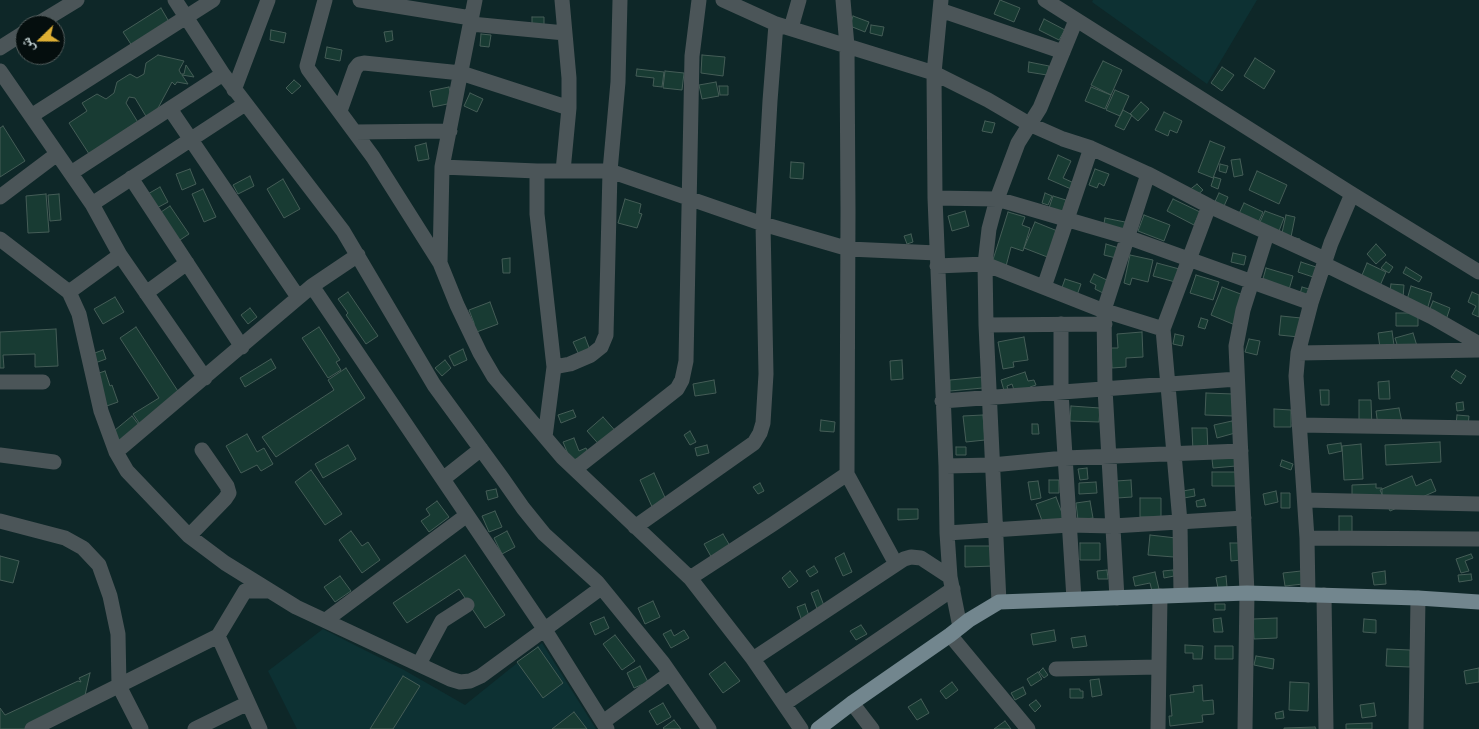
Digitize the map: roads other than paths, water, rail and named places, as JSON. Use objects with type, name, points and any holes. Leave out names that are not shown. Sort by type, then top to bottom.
[{"type":"main road","points":[[818,729],[852,703],[998,602],[1247,594],[1418,598],[1479,602]]},
{"type":"street","points":[[52,15],[77,0]]},
{"type":"street","points":[[175,0],[234,90],[337,223],[358,255],[434,385],[522,508],[544,534],[601,588],[670,673],[709,729]]},
{"type":"street","points":[[31,116],[213,0]]},
{"type":"street","points":[[234,90],[268,0]]},
{"type":"street","points":[[325,0],[307,66],[310,73],[374,157],[440,263],[457,305],[489,369],[545,437],[575,469],[690,578],[753,659],[801,729]]},
{"type":"street","points":[[360,0],[392,3],[471,21],[565,33]]},
{"type":"street","points":[[440,263],[442,167],[474,0]]},
{"type":"street","points":[[562,0],[569,78],[563,171]]},
{"type":"street","points":[[554,367],[570,364],[591,355],[601,347],[606,335],[610,171],[618,82],[620,0]]},
{"type":"street","points":[[575,469],[677,389],[682,380],[686,361],[692,56],[699,0]]},
{"type":"street","points":[[723,0],[783,26],[934,73],[988,100],[1029,124],[1063,139],[1091,148],[1148,174],[1325,262],[1432,316],[1479,344]]},
{"type":"street","points":[[635,527],[741,454],[754,443],[764,423],[766,374],[763,224],[770,101],[783,26],[799,0]]},
{"type":"street","points":[[843,0],[847,46],[847,474],[896,564]]},
{"type":"street","points":[[1045,0],[1479,272]]},
{"type":"street","points":[[1028,729],[955,631],[947,533],[935,198],[934,73],[941,5],[1063,52]]},
{"type":"street","points":[[998,602],[986,325],[985,264],[989,230],[997,200],[1018,143],[1040,108],[1076,20]]},
{"type":"street","points":[[0,48],[15,38]]},
{"type":"street","points":[[340,111],[355,69],[359,64],[374,63],[461,73],[568,108]]},
{"type":"street","points":[[0,71],[5,87],[31,116],[58,154],[92,204],[120,255],[205,378]]},
{"type":"street","points":[[71,173],[223,74]]},
{"type":"street","points":[[92,204],[245,104]]},
{"type":"street","points":[[170,109],[298,297]]},
{"type":"street","points":[[355,132],[450,131]]},
{"type":"street","points":[[1044,287],[1091,148]]},
{"type":"street","points":[[0,197],[58,154]]},
{"type":"street","points":[[442,167],[537,171],[610,171],[763,224],[848,249],[985,264],[1044,287],[1104,317],[1163,329]]},
{"type":"street","points":[[537,171],[538,214],[554,367],[545,437]]},
{"type":"street","points":[[1117,598],[1105,389],[1104,317],[1127,237],[1148,174]]},
{"type":"street","points":[[131,178],[242,347]]},
{"type":"street","points":[[1308,595],[1307,538],[1296,376],[1298,353],[1311,303],[1331,242],[1352,194]]},
{"type":"street","points":[[935,198],[997,200],[1127,237],[1311,303]]},
{"type":"street","points":[[1181,595],[1180,522],[1163,329],[1209,206]]},
{"type":"street","points":[[1245,729],[1247,594],[1236,346],[1252,281],[1267,234]]},
{"type":"street","points":[[0,239],[69,292],[79,314],[107,430],[116,452],[127,471],[189,536],[225,563],[296,607],[460,682],[470,681],[481,676],[601,588]]},
{"type":"street","points":[[69,292],[120,255]]},
{"type":"street","points":[[116,452],[242,347],[298,297],[358,255]]},
{"type":"street","points":[[146,293],[187,263]]},
{"type":"street","points":[[312,286],[545,630],[605,726],[670,673]]},
{"type":"street","points":[[986,325],[1060,324],[1104,317]]},
{"type":"street","points":[[1060,324],[1061,392],[1074,599]]},
{"type":"street","points":[[1298,353],[1479,350]]},
{"type":"street","points":[[942,401],[1237,379]]},
{"type":"street","points":[[0,382],[43,382]]},
{"type":"street","points":[[1299,425],[1479,428]]},
{"type":"street","points":[[443,479],[481,449]]},
{"type":"street","points":[[189,536],[229,493],[227,486],[202,450]]},
{"type":"street","points":[[946,466],[992,465],[1065,458],[1241,451]]},
{"type":"street","points":[[0,455],[54,462]]},
{"type":"street","points":[[690,578],[847,474]]},
{"type":"street","points":[[1304,500],[1479,504]]},
{"type":"street","points":[[326,620],[467,515]]},
{"type":"street","points":[[947,533],[1069,525],[1113,526],[1244,518]]},
{"type":"street","points":[[0,522],[65,538],[84,548],[99,565],[110,596],[118,634],[119,686],[141,729]]},
{"type":"street","points":[[1307,538],[1479,539]]},
{"type":"street","points":[[753,659],[904,559],[921,558],[951,583]]},
{"type":"street","points":[[784,704],[951,583]]},
{"type":"street","points":[[32,729],[218,636],[245,591],[270,591]]},
{"type":"street","points":[[1324,595],[1326,729]]},
{"type":"street","points":[[1158,729],[1160,596]]},
{"type":"street","points":[[1416,729],[1418,598]]},
{"type":"street","points":[[420,664],[442,622],[466,605]]},
{"type":"street","points":[[218,636],[260,729]]},
{"type":"street","points":[[1056,669],[1159,667]]},
{"type":"street","points":[[195,729],[248,703]]},
{"type":"street","points":[[852,703],[872,729]]}]
